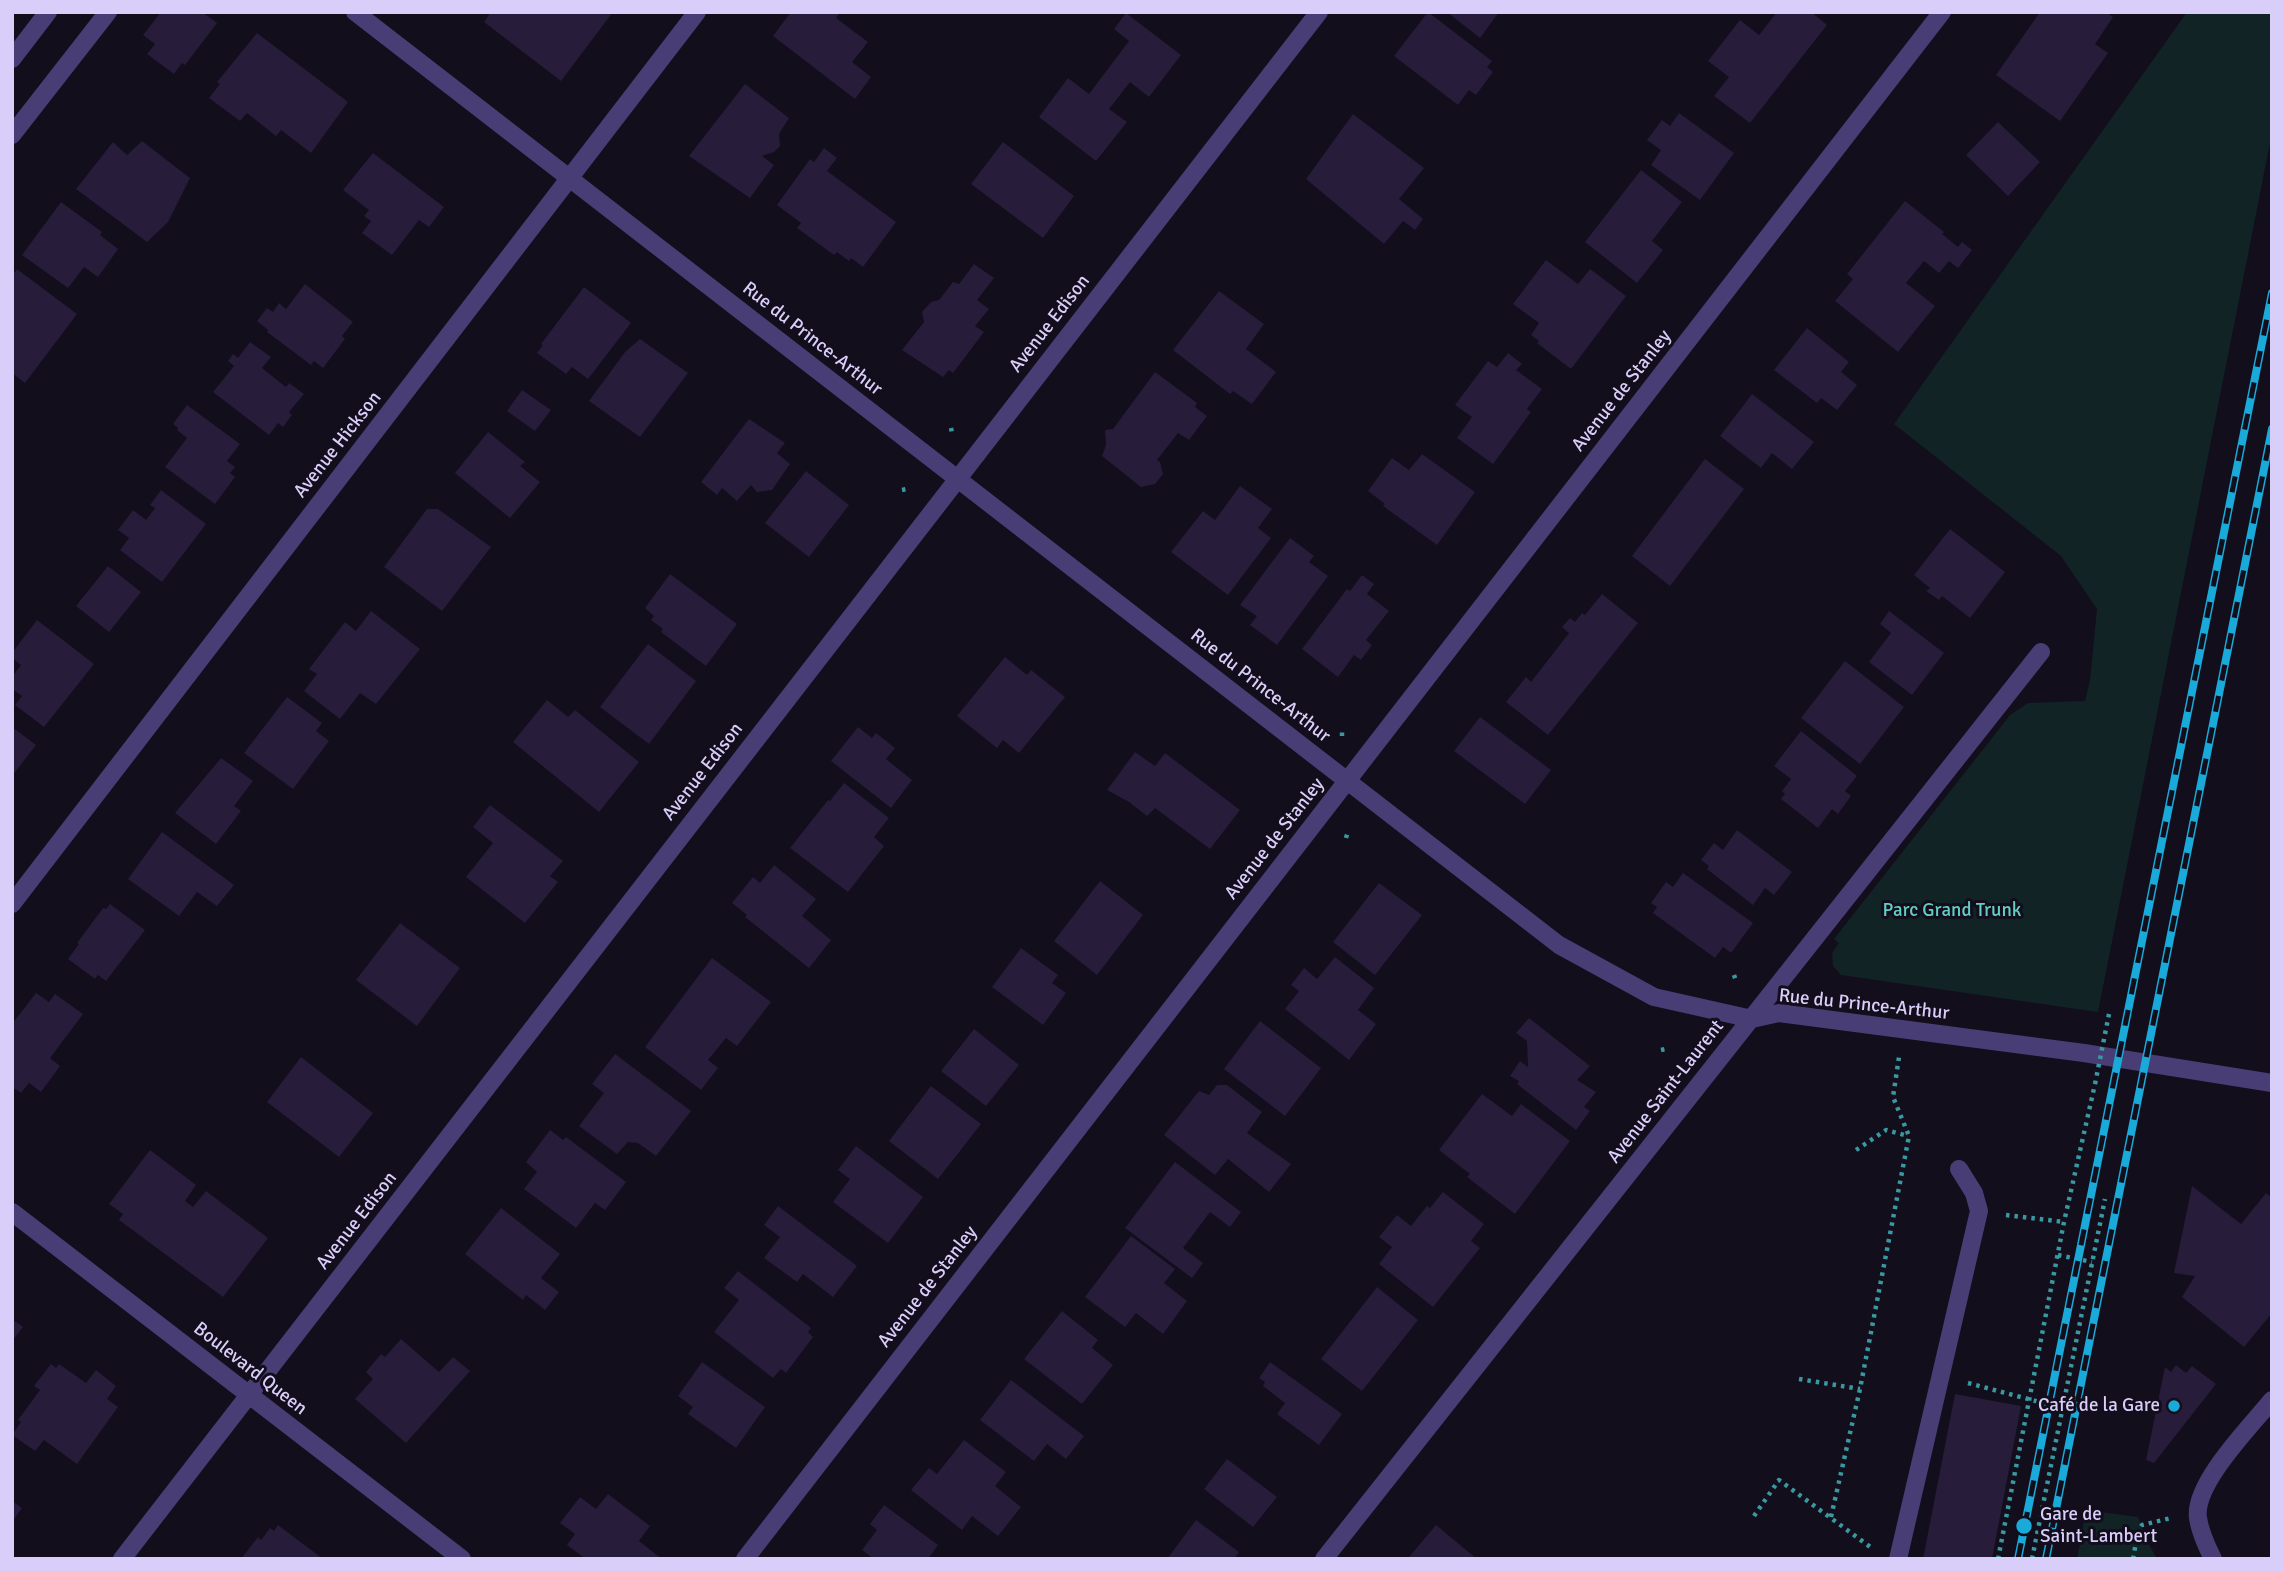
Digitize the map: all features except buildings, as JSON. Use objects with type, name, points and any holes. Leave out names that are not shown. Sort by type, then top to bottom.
[{"type":"street","points":[[12,59],[48,12]]},
{"type":"street","points":[[12,135],[108,12]]},
{"type":"street","name":"Rue du Prince-Arthur","points":[[355,12],[1559,946],[1654,997],[1752,1018],[1779,1013],[2084,1053],[2272,1083]]},
{"type":"street","name":"Avenue Hickson","points":[[12,904],[697,12]]},
{"type":"street","name":"Avenue Edison","points":[[122,1559],[1319,12]]},
{"type":"street","name":"Avenue de Stanley","points":[[745,1559],[1941,12]]},
{"type":"street","name":"Avenue Saint-Laurent","points":[[1324,1559],[2041,652]]},
{"type":"street","points":[[1898,1559],[1979,1211],[1974,1193],[1959,1169]]},
{"type":"street","name":"Boulevard Queen","points":[[12,1212],[462,1559]]},
{"type":"street","points":[[2213,1559],[2197,1517],[2199,1502],[2212,1476],[2272,1400]]},
{"type":"path","points":[[1346,838],[1348,831]]},
{"type":"path","points":[[1998,1559],[2064,1222],[2109,1014]]},
{"type":"path","points":[[1831,1517],[1860,1389],[1909,1136],[1894,1097],[1897,1067]]},
{"type":"path","points":[[1856,1150],[1886,1130],[1909,1136]]},
{"type":"path","points":[[2032,1559],[2105,1199]]},
{"type":"path","points":[[1979,1211],[2064,1222]]},
{"type":"path","points":[[2058,1255],[2092,1262]]},
{"type":"path","points":[[1941,1375],[2063,1408]]},
{"type":"path","points":[[1799,1379],[1860,1389]]},
{"type":"path","points":[[1754,1516],[1779,1480],[1872,1548]]},
{"type":"path","points":[[2133,1559],[2138,1531],[2142,1525],[2172,1518]]},
{"type":"green space","name":"Parc Grand Trunk","points":[[2187,12],[2272,12],[2272,133],[2098,1012],[1841,975],[1833,966],[1832,953],[1839,943],[1834,939],[2010,715],[2028,703],[2085,701],[2090,680],[2097,609],[2061,556],[1894,424]]},
{"type":"green space","points":[[2086,1510],[2138,1517],[2157,1559],[2077,1559]]},
{"type":"railway","points":[[2018,1559],[2272,293]]},
{"type":"railway","points":[[2046,1559],[2272,429]]},
{"type":"place","name":"Café de la Gare","points":[[2174,1406]]},
{"type":"place","name":"Gare de Saint-Lambert","points":[[2024,1526]]}]
